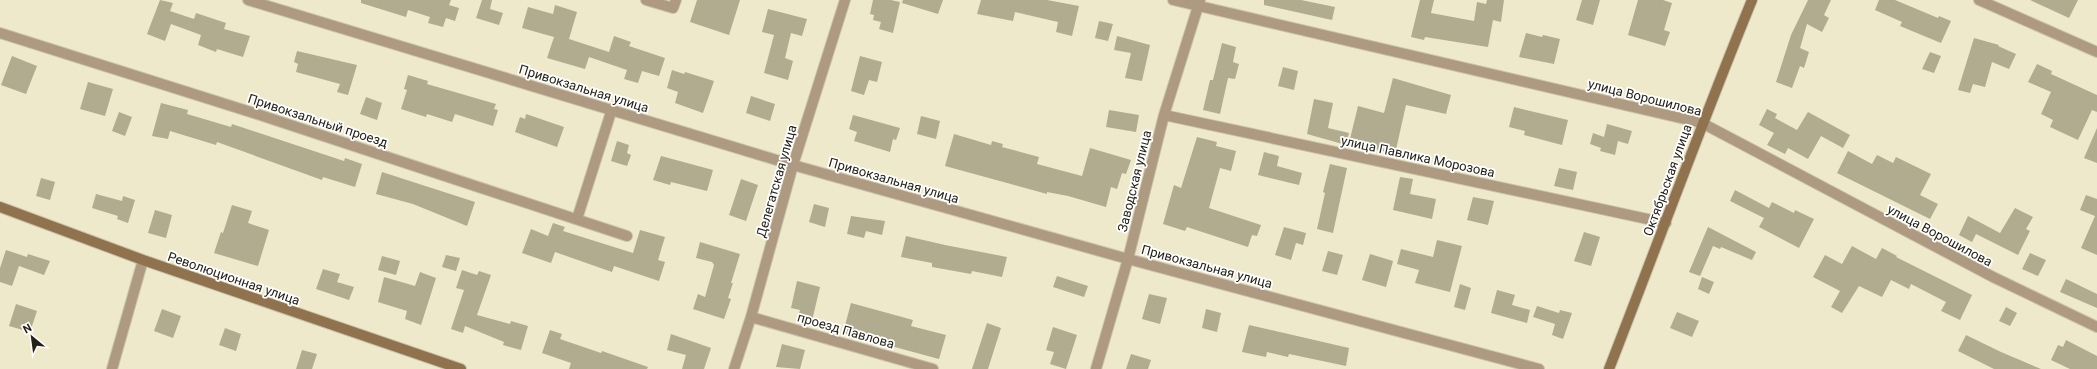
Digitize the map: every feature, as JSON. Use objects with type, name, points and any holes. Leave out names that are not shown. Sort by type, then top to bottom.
[{"type":"street","name":"Привокзальная улица","points":[[248,0],[793,165],[1128,259],[1539,369]]},
{"type":"street","points":[[646,0],[673,8],[676,0]]},
{"type":"street","name":"Делегатская улица","points":[[734,369],[751,317],[793,165],[845,0]]},
{"type":"street","name":"улица Ворошилова","points":[[1173,0],[1199,3],[1702,123],[1986,274],[2097,327]]},
{"type":"street","name":"Октябрьская улица","points":[[1609,369],[1666,223],[1702,123],[1752,0]]},
{"type":"street","points":[[1979,0],[2097,52]]},
{"type":"street","name":"Заводская улица","points":[[1096,369],[1128,259],[1164,116],[1199,3]]},
{"type":"street","name":"Привокзальный проезд","points":[[0,33],[627,236]]},
{"type":"street","points":[[577,219],[612,109]]},
{"type":"street","name":"улица Павлика Морозова","points":[[1164,116],[1666,223]]},
{"type":"street","name":"Революционная улица","points":[[0,207],[143,260],[461,369]]},
{"type":"street","points":[[112,369],[143,260]]},
{"type":"street","name":"проезд Павлова","points":[[751,317],[933,369]]},
{"type":"building","points":[[160,0],[173,3],[170,11],[194,19],[196,13],[226,23],[224,29],[250,36],[243,57],[217,49],[216,52],[198,45],[201,35],[171,24],[165,41],[147,34]]},
{"type":"building","points":[[361,0],[451,0],[449,5],[459,8],[455,21],[446,18],[443,27],[428,23],[430,17],[408,10],[406,17],[361,3]]},
{"type":"building","points":[[482,0],[492,0],[490,9],[503,13],[499,25],[476,18]]},
{"type":"building","points":[[697,0],[740,0],[729,35],[690,22]]},
{"type":"building","points":[[873,0],[891,0],[900,2],[893,33],[879,29],[881,22],[873,20],[874,15],[870,14]]},
{"type":"building","points":[[903,0],[943,0],[938,14],[902,3]]},
{"type":"building","points":[[981,0],[1047,0],[1079,6],[1072,36],[1056,32],[1058,22],[1015,12],[1013,21],[977,14]]},
{"type":"building","points":[[1264,0],[1301,0],[1335,7],[1332,20],[1264,5]]},
{"type":"building","points":[[1420,0],[1434,0],[1431,13],[1474,21],[1477,2],[1486,4],[1487,0],[1504,0],[1501,22],[1493,20],[1488,47],[1425,37],[1424,40],[1411,37]]},
{"type":"building","points":[[1582,0],[1600,0],[1593,25],[1576,20]]},
{"type":"building","points":[[1638,0],[1663,0],[1672,3],[1664,30],[1670,32],[1665,46],[1628,35]]},
{"type":"building","points":[[1808,0],[1831,0],[1824,15],[1829,18],[1822,32],[1807,24],[1800,48],[1809,52],[1804,68],[1800,66],[1792,88],[1776,82],[1791,35]]},
{"type":"building","points":[[1879,0],[1895,0],[1938,18],[1939,16],[1951,21],[1941,43],[1900,26],[1902,22],[1875,10]]},
{"type":"building","points":[[2030,0],[2078,0],[2069,18]]},
{"type":"building","points":[[555,5],[577,12],[569,39],[609,52],[614,36],[631,42],[629,46],[665,58],[659,76],[642,71],[638,83],[624,79],[627,70],[589,57],[585,69],[547,58],[554,37],[522,28],[528,7],[553,14]]},
{"type":"building","points":[[768,9],[807,19],[802,36],[791,33],[785,58],[793,61],[788,80],[764,73],[774,35],[762,32]]},
{"type":"building","points":[[1099,21],[1113,24],[1108,41],[1095,38]]},
{"type":"building","points":[[1526,33],[1560,39],[1554,64],[1519,57]]},
{"type":"building","points":[[1117,36],[1150,45],[1142,81],[1125,78],[1131,53],[1114,50]]},
{"type":"building","points":[[1974,38],[1999,45],[1998,46],[2016,54],[2009,69],[1992,62],[1985,87],[1973,84],[1970,93],[1958,90]]},
{"type":"building","points":[[1222,43],[1236,47],[1233,62],[1239,64],[1235,79],[1228,78],[1220,114],[1203,110],[1210,80],[1213,80]]},
{"type":"building","points":[[297,51],[357,65],[348,95],[337,92],[340,84],[296,72],[298,64],[294,62]]},
{"type":"building","points":[[1930,52],[1941,56],[1934,73],[1922,69]]},
{"type":"building","points":[[12,56],[37,66],[26,94],[1,85]]},
{"type":"building","points":[[860,56],[882,62],[877,82],[869,80],[864,95],[851,91]]},
{"type":"building","points":[[2037,64],[2052,71],[2051,74],[2097,95],[2097,112],[2092,110],[2078,140],[2050,127],[2053,120],[2041,114],[2051,92],[2028,82]]},
{"type":"building","points":[[1283,67],[1298,71],[1294,90],[1278,86]]},
{"type":"building","points":[[672,70],[684,74],[685,72],[714,81],[703,113],[675,103],[678,92],[667,88]]},
{"type":"building","points":[[408,75],[428,81],[427,84],[496,104],[494,109],[498,110],[493,126],[455,114],[452,122],[427,114],[426,117],[401,109],[407,90],[404,89]]},
{"type":"building","points":[[1393,78],[1451,95],[1446,114],[1406,105],[1395,154],[1349,143],[1358,106],[1384,113]]},
{"type":"building","points":[[88,82],[113,89],[105,116],[80,109]]},
{"type":"building","points":[[751,96],[775,104],[770,121],[746,113]]},
{"type":"building","points":[[366,97],[382,103],[377,120],[360,114]]},
{"type":"building","points":[[1314,99],[1333,103],[1328,128],[1349,133],[1346,145],[1307,134]]},
{"type":"building","points":[[161,103],[188,110],[187,114],[231,127],[232,124],[344,161],[345,158],[362,164],[355,187],[323,177],[322,180],[217,142],[216,145],[170,131],[168,139],[152,136]]},
{"type":"building","points":[[1514,107],[1568,120],[1562,145],[1524,135],[1525,131],[1509,127]]},
{"type":"building","points":[[1767,109],[1777,114],[1775,118],[1797,130],[1808,112],[1850,135],[1843,148],[1821,136],[1808,159],[1788,148],[1785,154],[1767,145],[1774,133],[1759,125]]},
{"type":"building","points":[[1109,110],[1139,115],[1136,132],[1106,127]]},
{"type":"building","points":[[119,112],[132,117],[125,136],[112,131]]},
{"type":"building","points":[[526,114],[564,127],[557,147],[515,132],[520,117],[525,119]]},
{"type":"building","points":[[853,115],[900,128],[896,140],[893,139],[890,152],[854,141],[857,132],[849,129]]},
{"type":"building","points":[[921,116],[940,121],[936,139],[917,134]]},
{"type":"building","points":[[1607,124],[1632,131],[1628,144],[1618,141],[1615,155],[1600,151],[1601,148],[1590,144],[1593,133],[1604,137]]},
{"type":"building","points":[[2097,128],[2097,163],[2084,158]]},
{"type":"building","points":[[954,134],[991,145],[992,141],[1003,144],[1002,147],[1039,157],[1037,164],[1082,176],[1090,148],[1131,160],[1126,174],[1122,173],[1117,189],[1111,187],[1106,207],[1068,196],[1047,192],[1047,194],[945,166]]},
{"type":"building","points":[[1197,137],[1217,142],[1216,146],[1236,151],[1231,171],[1220,168],[1209,208],[1261,225],[1257,236],[1252,235],[1248,247],[1187,227],[1185,231],[1163,224],[1174,185],[1181,188]]},
{"type":"building","points":[[617,141],[629,145],[627,153],[631,155],[627,166],[611,161]]},
{"type":"building","points":[[1848,151],[1872,164],[1877,155],[1893,163],[1896,157],[1931,174],[1920,195],[1938,204],[1930,219],[1837,173]]},
{"type":"building","points":[[1264,152],[1279,156],[1277,166],[1302,173],[1299,185],[1258,175]]},
{"type":"building","points":[[661,156],[713,170],[707,191],[671,182],[670,185],[653,180]]},
{"type":"building","points":[[1330,164],[1347,168],[1333,233],[1317,229],[1325,193],[1323,192]]},
{"type":"building","points":[[1559,168],[1577,172],[1573,190],[1554,186]]},
{"type":"building","points":[[382,172],[475,202],[467,226],[413,204],[376,194]]},
{"type":"building","points":[[1400,177],[1413,179],[1410,194],[1436,199],[1432,219],[1393,210]]},
{"type":"building","points":[[41,178],[55,182],[50,200],[36,196]]},
{"type":"building","points":[[741,179],[758,185],[746,221],[729,215]]},
{"type":"building","points":[[1735,190],[1769,208],[1772,202],[1794,213],[1795,210],[1814,219],[1799,248],[1759,227],[1764,218],[1730,201]]},
{"type":"building","points":[[96,194],[122,201],[123,196],[135,200],[128,223],[117,219],[118,216],[92,208]]},
{"type":"building","points":[[2086,195],[2097,199],[2097,255],[2081,248],[2095,216],[2080,210]]},
{"type":"building","points":[[1473,197],[1494,201],[1488,225],[1467,220]]},
{"type":"building","points":[[814,204],[829,208],[825,227],[809,222]]},
{"type":"building","points":[[232,205],[252,211],[248,223],[269,230],[258,266],[214,253],[221,232],[223,233]]},
{"type":"building","points":[[2015,208],[2033,217],[2026,229],[2030,231],[2018,255],[1976,234],[1972,242],[1959,235],[1968,216],[2000,233]]},
{"type":"building","points":[[155,210],[172,215],[166,238],[148,233]]},
{"type":"building","points":[[851,216],[885,221],[882,235],[866,231],[864,238],[847,234]]},
{"type":"building","points":[[553,223],[565,227],[563,231],[633,253],[640,230],[665,237],[658,260],[665,262],[659,281],[614,266],[612,272],[555,252],[551,263],[522,253],[531,229],[548,236]]},
{"type":"building","points":[[1284,227],[1306,233],[1303,245],[1296,243],[1291,260],[1275,255]]},
{"type":"building","points":[[1708,227],[1756,252],[1752,260],[1721,247],[1720,249],[1713,246],[1700,276],[1689,272]]},
{"type":"building","points":[[1584,232],[1600,237],[1591,266],[1574,261]]},
{"type":"building","points":[[906,236],[1007,257],[1002,277],[972,271],[971,274],[932,267],[932,263],[901,257]]},
{"type":"building","points":[[1437,240],[1462,246],[1450,292],[1415,283],[1419,270],[1397,264],[1401,249],[1433,257]]},
{"type":"building","points":[[700,242],[740,254],[728,298],[731,299],[724,319],[693,309],[698,294],[705,297],[714,265],[712,262],[696,258]]},
{"type":"building","points":[[1852,246],[1876,259],[1882,248],[1897,256],[1896,257],[1972,295],[1960,320],[1941,311],[1946,302],[1911,284],[1909,289],[1891,280],[1882,297],[1859,286],[1842,313],[1831,307],[1840,291],[1813,277],[1825,255],[1842,264]]},
{"type":"building","points":[[6,250],[27,257],[28,254],[50,261],[44,275],[19,266],[12,286],[0,282],[0,268]]},
{"type":"building","points":[[1328,251],[1343,255],[1337,275],[1322,271]]},
{"type":"building","points":[[2030,253],[2046,260],[2038,276],[2022,269]]},
{"type":"building","points":[[1370,254],[1393,261],[1386,287],[1362,280]]},
{"type":"building","points":[[446,255],[460,258],[456,271],[442,267]]},
{"type":"building","points":[[382,256],[400,261],[396,275],[378,270]]},
{"type":"building","points":[[323,269],[340,274],[337,282],[354,287],[349,300],[316,289]]},
{"type":"building","points":[[462,270],[477,275],[479,271],[491,275],[477,315],[510,324],[511,321],[528,326],[521,350],[503,345],[504,342],[465,326],[463,333],[451,329],[464,290],[456,288]]},
{"type":"building","points":[[420,272],[436,278],[421,325],[405,319],[407,311],[378,302],[384,277],[415,286]]},
{"type":"building","points":[[1057,276],[1088,286],[1084,297],[1053,287]]},
{"type":"building","points":[[1702,277],[1714,282],[1709,294],[1698,289]]},
{"type":"building","points":[[2066,279],[2097,294],[2097,308],[2060,292]]},
{"type":"building","points":[[797,281],[820,287],[811,325],[797,321],[800,310],[791,308]]},
{"type":"building","points":[[1460,284],[1471,288],[1465,310],[1454,307]]},
{"type":"building","points":[[1497,290],[1515,295],[1512,305],[1530,310],[1527,323],[1491,313]]},
{"type":"building","points":[[1149,294],[1167,298],[1160,324],[1142,319]]},
{"type":"building","points":[[851,303],[913,320],[911,326],[946,335],[939,359],[843,333]]},
{"type":"building","points":[[16,304],[37,311],[30,332],[9,326]]},
{"type":"building","points":[[1537,306],[1559,313],[1560,310],[1572,313],[1563,339],[1552,335],[1555,324],[1533,317]]},
{"type":"building","points":[[2006,307],[2017,313],[2010,326],[1999,321]]},
{"type":"building","points":[[162,309],[181,316],[173,338],[154,331]]},
{"type":"building","points":[[1206,309],[1221,313],[1217,332],[1202,328]]},
{"type":"building","points":[[1677,312],[1699,321],[1692,337],[1670,328]]},
{"type":"building","points":[[987,323],[1001,328],[988,369],[972,369]]},
{"type":"building","points":[[1249,325],[1349,348],[1346,366],[1289,354],[1288,357],[1267,352],[1266,357],[1242,352]]},
{"type":"building","points":[[1053,327],[1077,335],[1066,369],[1050,364],[1054,352],[1046,350]]},
{"type":"building","points":[[225,328],[241,334],[236,351],[219,345]]},
{"type":"building","points":[[550,330],[562,334],[560,339],[601,353],[602,351],[648,367],[647,369],[569,369],[571,363],[542,353]]},
{"type":"building","points":[[671,334],[711,348],[704,369],[682,369],[686,355],[667,350]]},
{"type":"building","points":[[1966,335],[2041,369],[1994,369],[1958,351]]},
{"type":"building","points":[[2066,340],[2097,356],[2097,369],[2070,369],[2051,360],[2058,345],[2063,347]]},
{"type":"building","points":[[782,344],[805,350],[800,369],[776,367]]},
{"type":"building","points":[[302,350],[317,354],[312,369],[296,369]]},
{"type":"building","points":[[1131,354],[1151,360],[1148,369],[1126,369]]}]
